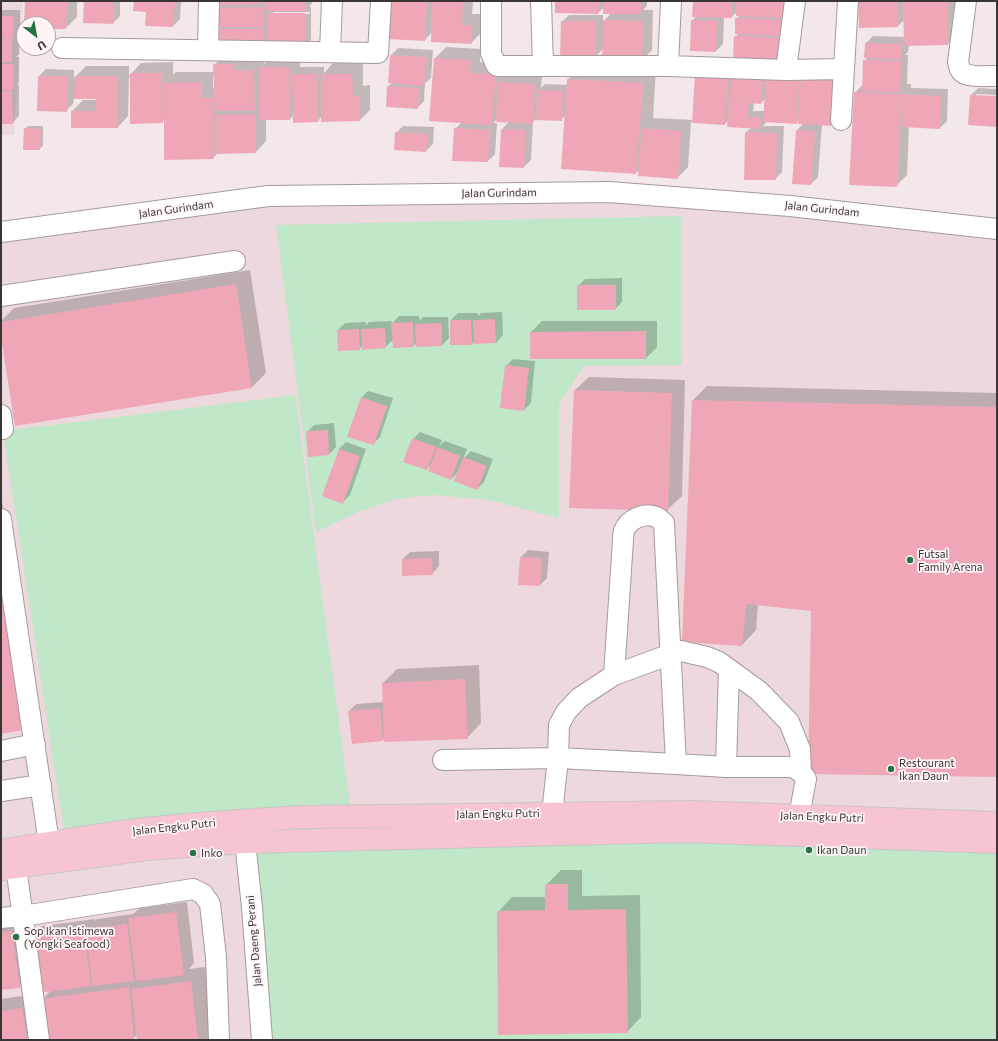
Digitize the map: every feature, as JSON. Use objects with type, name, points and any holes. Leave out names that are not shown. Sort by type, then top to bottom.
[{"type":"main road","name":"Jalan Engku Putri","points":[[6,862],[49,843],[146,829],[304,816],[692,812],[997,823]]},
{"type":"main road","name":"Jalan Engku Putri","points":[[6,862],[245,842],[684,831],[997,842]]},
{"type":"street","points":[[208,1],[208,50]]},
{"type":"street","points":[[330,52],[332,1]]},
{"type":"street","points":[[62,48],[378,53],[381,1]]},
{"type":"street","points":[[491,1],[491,53],[496,66],[668,66],[786,70],[844,69]]},
{"type":"street","points":[[542,1],[544,66]]},
{"type":"street","points":[[668,66],[670,1]]},
{"type":"street","points":[[786,70],[795,1]]},
{"type":"street","points":[[841,120],[848,1]]},
{"type":"street","points":[[966,1],[958,62],[959,67],[962,72],[967,75],[997,76]]},
{"type":"street","name":"Jalan Gurindam","points":[[1,232],[268,196],[609,192],[790,206],[997,229]]},
{"type":"street","points":[[1,296],[235,261]]},
{"type":"street","points":[[614,675],[624,530],[630,522],[637,518],[646,515],[657,517],[664,523],[676,764]]},
{"type":"street","points":[[1,519],[49,843]]},
{"type":"street","points":[[552,814],[558,758],[559,725],[566,712],[579,698],[614,675],[681,651],[707,657],[719,662],[759,691],[789,722],[800,749],[801,773]]},
{"type":"street","points":[[726,767],[729,669]]},
{"type":"street","points":[[1,750],[35,744]]},
{"type":"street","points":[[443,760],[558,758],[726,767],[793,767],[797,769],[806,779],[799,816]]},
{"type":"street","points":[[1,791],[41,785]]},
{"type":"street","name":"Jalan Daeng Perani","points":[[245,842],[252,906],[262,1040]]},
{"type":"street","points":[[6,862],[23,916],[39,1040]]},
{"type":"street","points":[[1,918],[23,916],[193,889],[203,894],[210,904],[216,957],[219,1040]]},
{"type":"shaded area","points":[[1,1],[23,1],[22,16],[16,16],[16,56],[19,56],[14,135],[1,135]]},
{"type":"shaded area","points":[[609,192],[997,229],[997,1040],[1,1040],[1,232],[268,196]]},
{"type":"green space","points":[[681,216],[682,365],[584,366],[559,404],[559,518],[489,500],[433,495],[396,499],[358,512],[316,532],[276,225]]},
{"type":"green space","points":[[295,395],[350,805],[207,815],[64,831],[3,431]]},
{"type":"green space","points":[[687,837],[997,850],[997,1040],[269,1040],[255,850]]},
{"type":"building","points":[[25,1],[67,1],[66,29],[56,29],[56,16],[24,16]]},
{"type":"building","points":[[84,1],[114,1],[113,24],[83,23]]},
{"type":"building","points":[[134,1],[175,1],[173,27],[145,26],[146,12],[133,11]]},
{"type":"building","points":[[219,1],[262,1],[262,4],[219,5]]},
{"type":"building","points":[[266,1],[306,1],[306,11],[266,11]]},
{"type":"building","points":[[389,1],[427,1],[425,41],[387,39]]},
{"type":"building","points":[[432,1],[463,1],[462,25],[472,25],[472,44],[431,42]]},
{"type":"building","points":[[555,1],[599,1],[599,14],[555,13]]},
{"type":"building","points":[[603,1],[641,1],[641,14],[603,14]]},
{"type":"building","points":[[693,1],[732,1],[732,18],[692,17]]},
{"type":"building","points":[[736,1],[783,1],[783,18],[736,16]]},
{"type":"building","points":[[858,1],[898,1],[898,27],[859,28]]},
{"type":"building","points":[[903,1],[947,1],[948,45],[904,46]]},
{"type":"building","points":[[263,7],[263,27],[216,27],[216,8]]},
{"type":"building","points":[[267,13],[305,13],[305,48],[266,48]]},
{"type":"building","points":[[1,16],[13,16],[13,38],[1,38]]},
{"type":"building","points":[[735,18],[783,20],[783,36],[735,34]]},
{"type":"building","points":[[603,20],[643,21],[642,62],[602,61]]},
{"type":"building","points":[[691,20],[717,21],[716,52],[690,51]]},
{"type":"building","points":[[561,21],[596,21],[596,58],[560,58]]},
{"type":"building","points":[[217,29],[263,29],[262,47],[218,48]]},
{"type":"building","points":[[734,36],[783,38],[782,62],[733,61]]},
{"type":"building","points":[[12,38],[12,62],[1,62],[1,39]]},
{"type":"building","points":[[865,43],[902,44],[902,60],[864,58]]},
{"type":"building","points":[[390,55],[427,57],[424,86],[388,83]]},
{"type":"building","points":[[434,58],[471,60],[470,73],[496,74],[492,125],[429,121]]},
{"type":"building","points":[[863,60],[902,62],[900,92],[862,91]]},
{"type":"building","points":[[1,64],[13,64],[13,90],[1,90]]},
{"type":"building","points":[[213,64],[233,64],[233,71],[254,70],[255,110],[215,111]]},
{"type":"building","points":[[259,67],[290,67],[290,120],[260,120]]},
{"type":"building","points":[[130,73],[162,73],[163,123],[130,124]]},
{"type":"building","points":[[292,74],[318,74],[318,122],[293,123]]},
{"type":"building","points":[[322,74],[352,74],[353,96],[360,96],[360,121],[321,122]]},
{"type":"building","points":[[695,75],[728,77],[725,125],[692,123]]},
{"type":"building","points":[[38,76],[68,76],[67,112],[37,111]]},
{"type":"building","points":[[75,76],[118,76],[118,128],[71,128],[71,111],[96,111],[96,99],[74,99]]},
{"type":"building","points":[[766,76],[799,78],[797,124],[763,122]]},
{"type":"building","points":[[731,77],[763,79],[761,104],[748,103],[747,117],[761,118],[760,129],[727,127]]},
{"type":"building","points":[[567,79],[643,83],[636,174],[561,169]]},
{"type":"building","points":[[801,79],[837,81],[834,126],[798,124]]},
{"type":"building","points":[[202,82],[202,98],[213,98],[214,159],[164,160],[164,83]]},
{"type":"building","points":[[498,82],[535,84],[533,124],[496,122]]},
{"type":"building","points":[[387,86],[419,88],[418,109],[386,107]]},
{"type":"building","points":[[537,90],[563,91],[562,121],[536,120]]},
{"type":"building","points":[[1,91],[12,91],[13,124],[1,124]]},
{"type":"building","points":[[854,92],[901,94],[897,187],[849,185]]},
{"type":"building","points":[[902,94],[941,96],[940,129],[901,127]]},
{"type":"building","points":[[970,95],[997,96],[997,127],[968,125]]},
{"type":"building","points":[[256,114],[256,153],[215,154],[215,115]]},
{"type":"building","points":[[24,128],[41,129],[40,150],[23,150]]},
{"type":"building","points":[[454,128],[490,130],[488,162],[452,161]]},
{"type":"building","points":[[642,128],[681,131],[678,179],[638,176]]},
{"type":"building","points":[[501,129],[526,130],[524,168],[499,167]]},
{"type":"building","points":[[796,130],[815,131],[811,185],[792,184]]},
{"type":"building","points":[[395,132],[428,134],[426,152],[394,150]]},
{"type":"building","points":[[745,132],[777,133],[776,180],[744,180]]},
{"type":"building","points":[[236,284],[252,388],[15,426],[1,337],[1,322]]},
{"type":"building","points":[[577,285],[616,285],[616,310],[577,310]]},
{"type":"building","points":[[495,319],[496,343],[474,344],[473,320]]},
{"type":"building","points":[[450,320],[471,320],[472,345],[450,345]]},
{"type":"building","points":[[413,322],[414,347],[393,348],[391,323]]},
{"type":"building","points":[[442,323],[442,346],[416,347],[415,324]]},
{"type":"building","points":[[385,328],[386,348],[362,350],[361,329]]},
{"type":"building","points":[[359,329],[360,350],[338,351],[337,330]]},
{"type":"building","points":[[646,331],[646,359],[530,359],[530,332]]},
{"type":"building","points":[[505,365],[529,368],[524,411],[500,408]]},
{"type":"building","points":[[574,390],[672,393],[668,511],[569,508]]},
{"type":"building","points":[[361,397],[387,406],[374,445],[347,437]]},
{"type":"building","points":[[692,400],[997,407],[997,777],[808,774],[811,611],[746,604],[742,646],[682,642]]},
{"type":"building","points":[[328,430],[329,455],[308,457],[306,431]]},
{"type":"building","points":[[412,438],[436,447],[427,470],[403,462]]},
{"type":"building","points":[[437,447],[460,456],[451,480],[428,471]]},
{"type":"building","points":[[339,449],[360,456],[343,504],[322,496]]},
{"type":"building","points":[[463,457],[487,466],[477,490],[454,481]]},
{"type":"building","points":[[520,557],[542,558],[540,586],[518,585]]},
{"type":"building","points":[[432,558],[433,575],[402,576],[402,559]]},
{"type":"building","points":[[1,600],[23,730],[1,734]]},
{"type":"building","points":[[465,679],[468,739],[384,742],[382,683]]},
{"type":"building","points":[[380,708],[383,741],[352,744],[348,711]]},
{"type":"building","points":[[545,884],[568,884],[568,910],[626,909],[628,1033],[498,1035],[497,911],[545,910]]},
{"type":"building","points":[[176,912],[184,975],[136,981],[128,918]]},
{"type":"building","points":[[127,924],[134,981],[92,986],[86,929]]},
{"type":"building","points":[[84,929],[91,986],[38,993],[31,936]]},
{"type":"building","points":[[12,931],[20,988],[1,990],[1,932]]},
{"type":"building","points":[[191,981],[198,1040],[137,1040],[131,989]]},
{"type":"building","points":[[129,987],[134,1039],[46,1040],[41,999]]},
{"type":"building","points":[[22,1008],[27,1040],[1,1040],[1,1011]]},
{"type":"place","name":"Futsal Family Arena","points":[[910,560]]},
{"type":"place","name":"Restourant Ikan Daun","points":[[891,769]]},
{"type":"place","name":"Ikan Daun","points":[[809,850]]},
{"type":"place","name":"Inko","points":[[193,853]]},
{"type":"place","name":"Sop Ikan Istimewa (Yongki Seafood)","points":[[16,937]]}]
